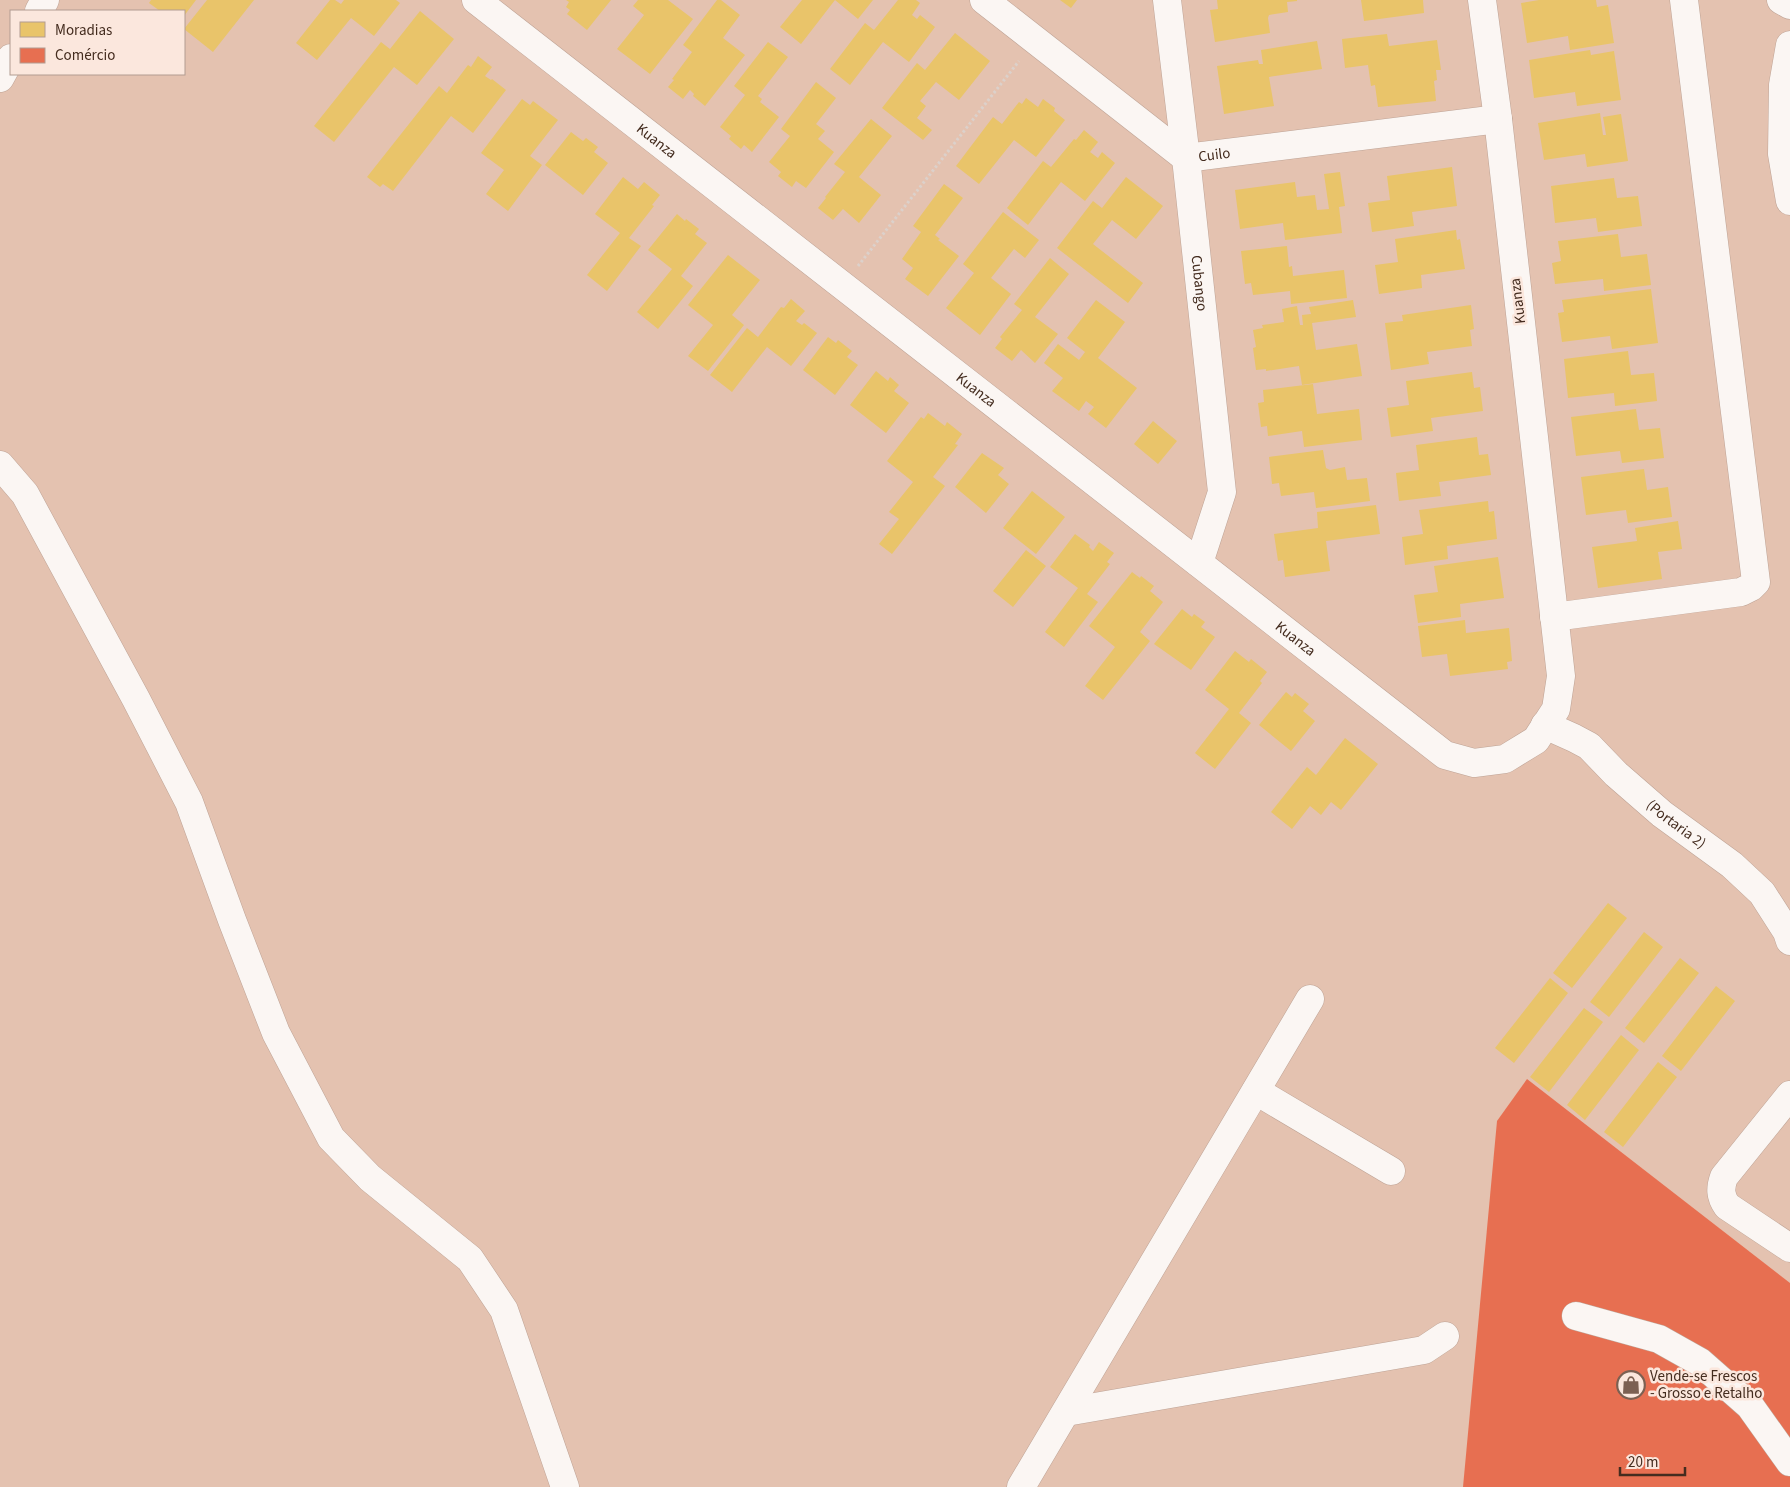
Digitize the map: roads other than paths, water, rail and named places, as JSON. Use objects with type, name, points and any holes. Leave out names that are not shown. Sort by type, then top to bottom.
[{"type":"street","name":"Kuanza","points":[[476,0],[1445,755],[1474,763],[1505,759],[1536,740],[1556,709],[1561,676],[1498,119],[1482,0]]},
{"type":"street","name":"Cuilo","points":[[984,0],[1186,158],[1498,119]]},
{"type":"street","name":"Cubango","points":[[1167,0],[1222,492],[1199,563]]},
{"type":"street","points":[[1554,617],[1741,592],[1751,588],[1756,582],[1684,0]]},
{"type":"street","points":[[1781,0],[1790,5]]},
{"type":"street","points":[[1790,45],[1783,85],[1790,201]]},
{"type":"street","points":[[0,78],[10,60]]},
{"type":"street","points":[[0,465],[25,494],[136,699],[189,802],[276,1033],[331,1138],[370,1178],[470,1259],[504,1310],[565,1487]]},
{"type":"street","name":"(Portaria 2)","points":[[1545,725],[1589,746],[1616,774],[1655,809],[1732,865],[1762,893],[1788,932],[1790,941]]},
{"type":"street","points":[[1021,1487],[1310,999]]},
{"type":"street","points":[[1256,1091],[1390,1170]]},
{"type":"street","points":[[1790,1095],[1724,1177],[1721,1192],[1727,1206],[1790,1248]]},
{"type":"street","points":[[1576,1316],[1659,1339],[1700,1362],[1750,1406],[1790,1462]]},
{"type":"street","points":[[1066,1412],[1424,1350],[1445,1336]]},
{"type":"place","name":"Vende-se Frescos - Grosso e Retalho","points":[[1631,1385]]}]
